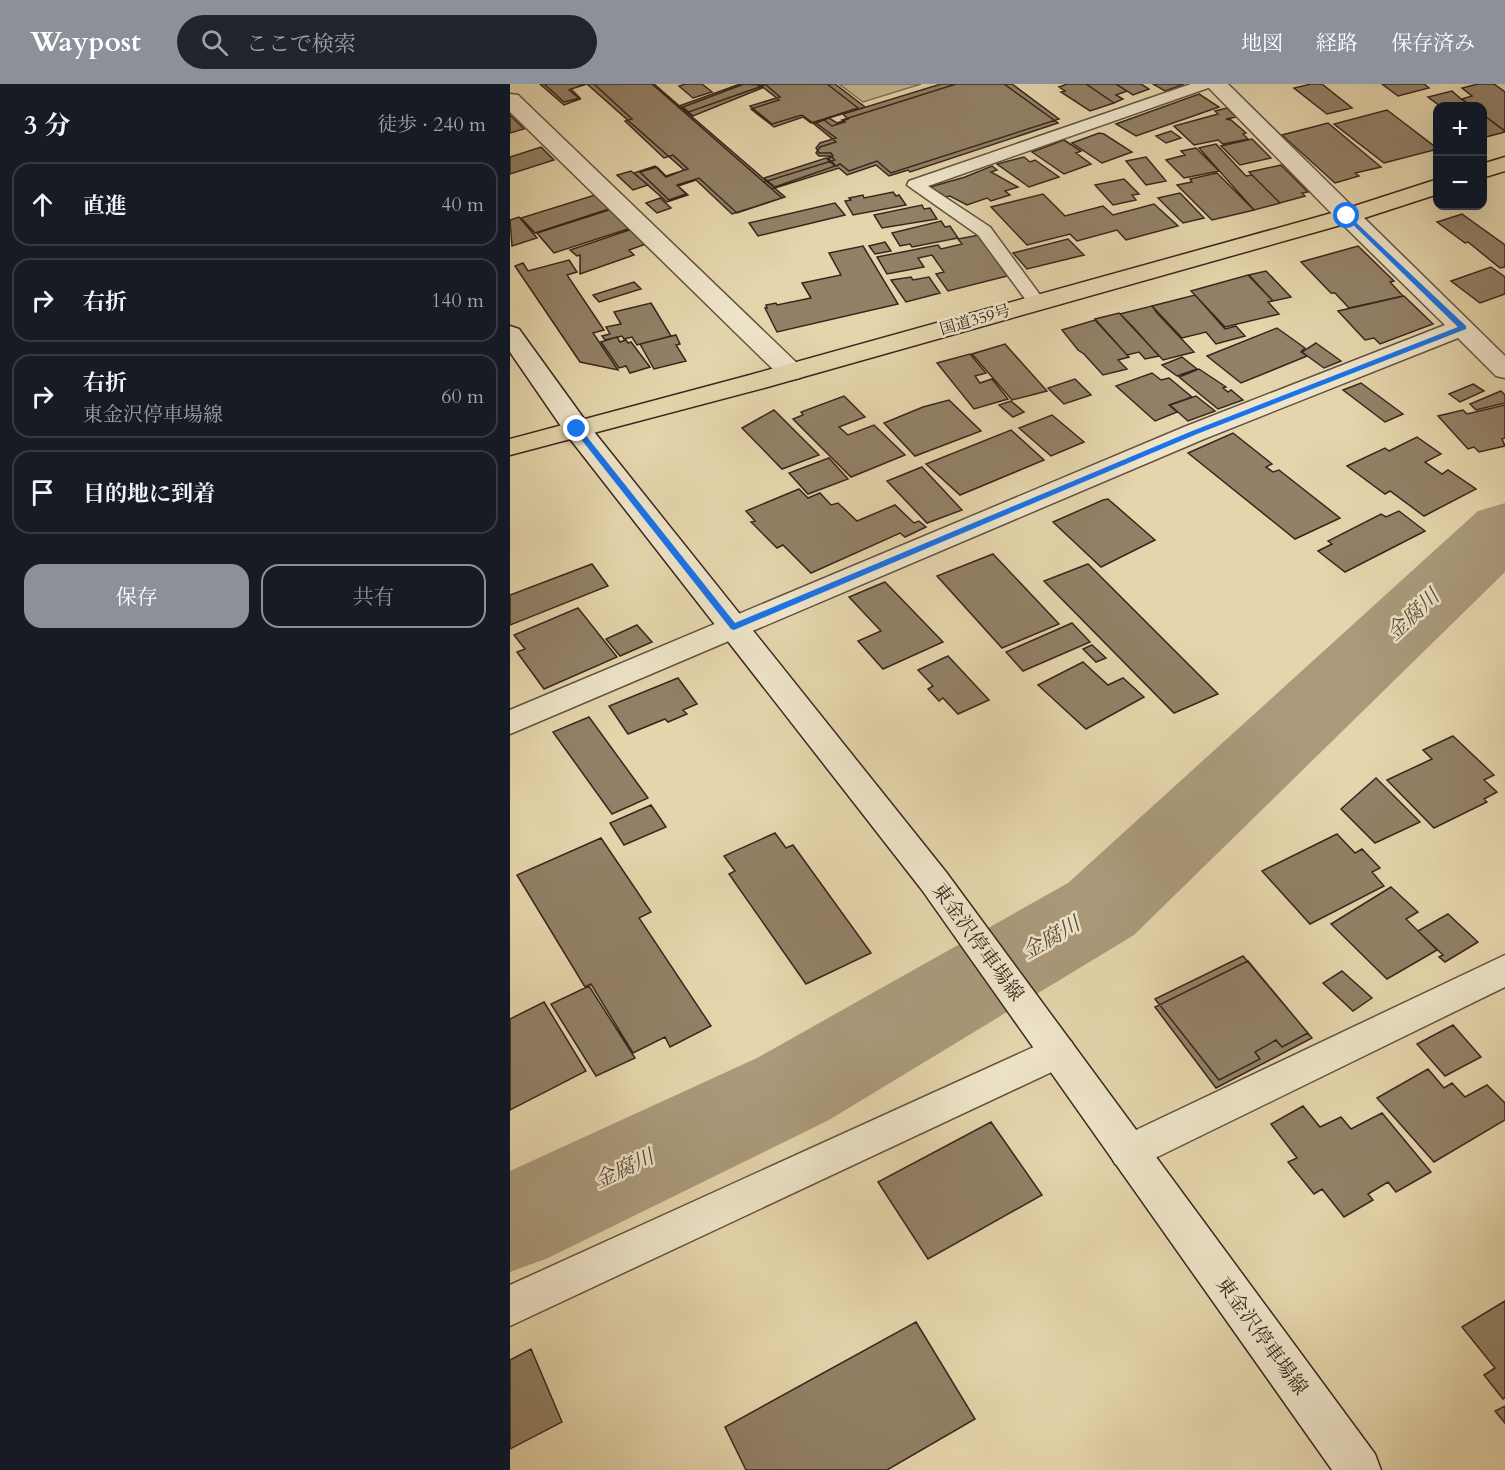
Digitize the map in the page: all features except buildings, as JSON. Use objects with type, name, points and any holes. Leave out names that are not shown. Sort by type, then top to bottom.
[{"type":"highway","points":[[1487,169],[1505,164]]},
{"type":"highway","name":"国道359号","points":[[510,447],[790,372],[1347,216],[1433,187]]},
{"type":"street","points":[[1216,84],[1505,370]]},
{"type":"street","points":[[510,100],[790,372]]},
{"type":"street","points":[[510,723],[1194,433],[1463,327]]},
{"type":"street","name":"東金沢停車場線","points":[[510,334],[577,429],[934,881],[1359,1470]]},
{"type":"street","points":[[1129,1152],[1505,970]]},
{"type":"street","points":[[510,1306],[1049,1040]]},
{"type":"lane","points":[[1037,303],[984,231],[915,185],[1206,84]]},
{"type":"shaded area","points":[[839,84],[921,84],[863,102]]},
{"type":"waterway","name":"金腐川","points":[[510,1223],[793,1089],[1101,909],[1505,528]]},
{"type":"route","points":[[577,429],[734,627],[1194,433],[1463,327],[1347,216]]}]
